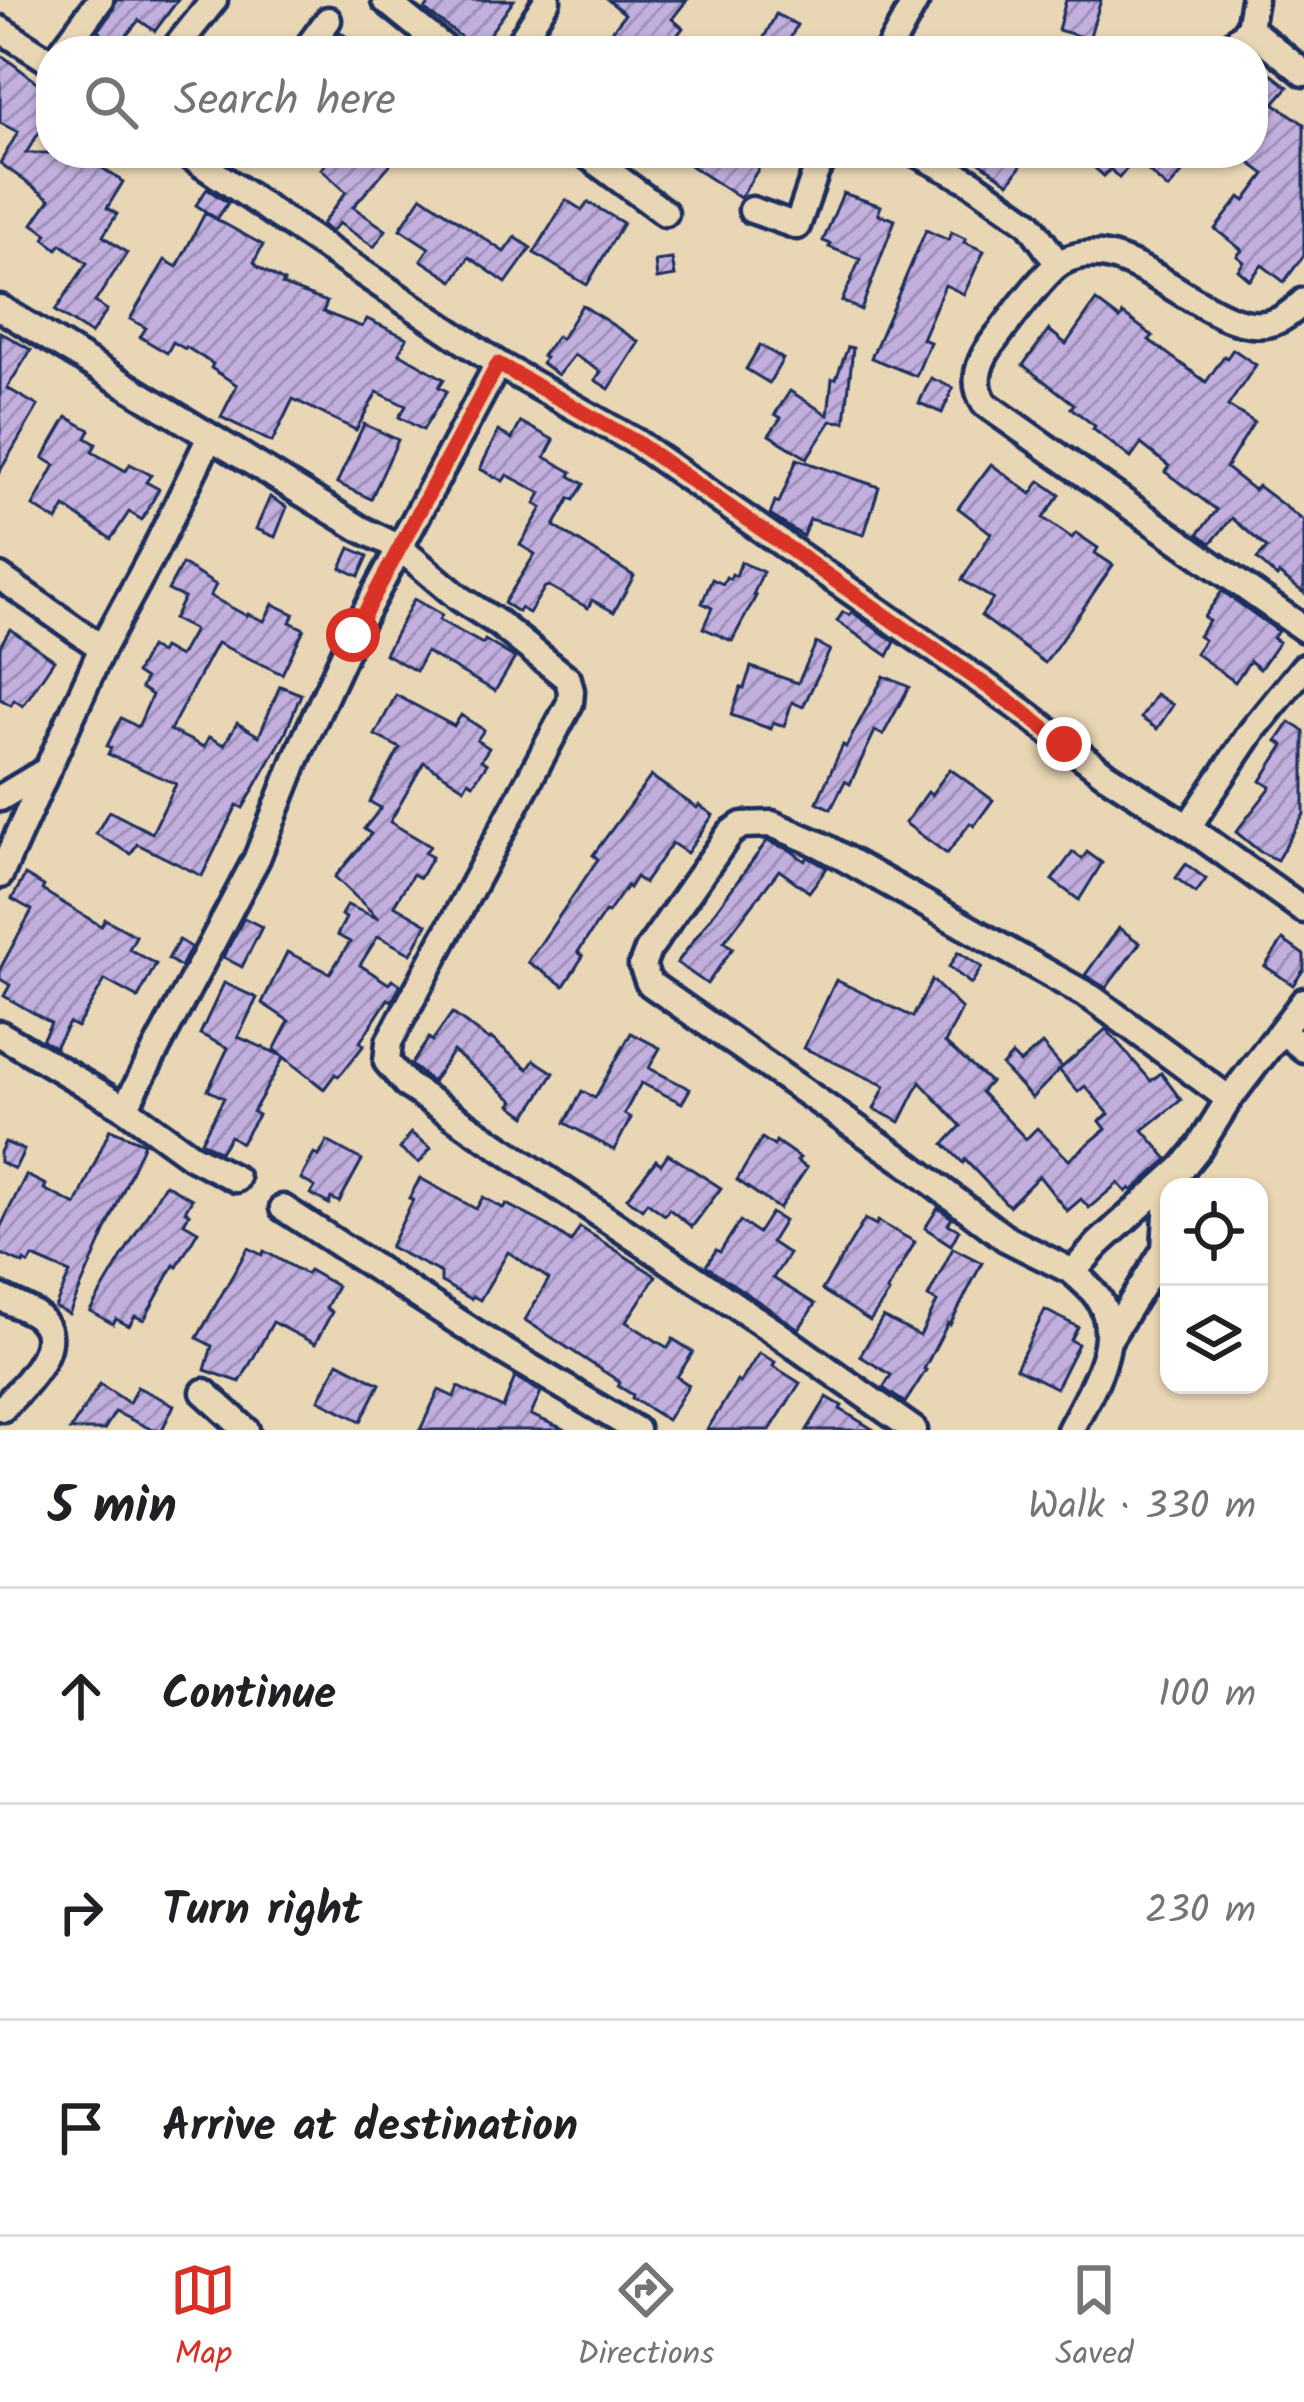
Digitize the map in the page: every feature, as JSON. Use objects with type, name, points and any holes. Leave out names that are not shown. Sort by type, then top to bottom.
[{"type":"street","points":[[73,36],[100,0]]},
{"type":"street","points":[[185,36],[214,0]]},
{"type":"street","points":[[386,0],[430,36]]},
{"type":"street","points":[[524,36],[547,0]]},
{"type":"street","points":[[896,36],[916,0]]},
{"type":"street","points":[[1242,36],[1250,28],[1254,0]]},
{"type":"street","points":[[316,36],[328,20]]},
{"type":"street","points":[[1250,28],[1260,36]]},
{"type":"street","points":[[0,29],[36,52]]},
{"type":"street","points":[[1268,43],[1304,73]]},
{"type":"street","points":[[228,168],[498,364],[636,442],[1304,910]]},
{"type":"street","points":[[604,168],[665,213]]},
{"type":"street","points":[[752,210],[797,226],[818,168]]},
{"type":"street","points":[[944,168],[1029,223],[1058,263]]},
{"type":"street","points":[[1304,301],[1275,322],[1253,325],[1229,319],[1169,284],[1102,255],[1084,254],[1058,263],[985,352],[976,378],[977,392],[985,404],[1304,629]]},
{"type":"street","points":[[0,308],[361,529],[400,548],[568,680],[570,703],[389,1042],[392,1068],[544,1179],[914,1430]]},
{"type":"street","points":[[125,1108],[257,857],[353,635],[498,364]]},
{"type":"street","points":[[0,875],[102,648],[210,437]]},
{"type":"street","points":[[0,577],[102,648]]},
{"type":"street","points":[[1188,827],[1252,730],[1304,667]]},
{"type":"street","points":[[0,798],[47,770]]},
{"type":"street","points":[[1109,1340],[1100,1300],[1073,1272],[1005,1238],[911,1166],[649,983],[642,964],[648,950],[730,833],[742,825],[772,824],[821,845],[1091,998],[1229,1099]]},
{"type":"street","points":[[1171,1178],[1200,1146],[1229,1099],[1304,1001]]},
{"type":"street","points":[[1282,1030],[1304,1049]]},
{"type":"street","points":[[0,1034],[125,1108],[191,1156],[236,1179]]},
{"type":"street","points":[[1073,1272],[1160,1188]]},
{"type":"street","points":[[283,1208],[497,1347],[636,1430]]},
{"type":"street","points":[[1070,1430],[1109,1340],[1160,1258]]},
{"type":"street","points":[[0,1297],[38,1316],[47,1330],[48,1344],[41,1363],[3,1408]]},
{"type":"street","points":[[204,1392],[246,1430]]},
{"type":"building","points":[[116,0],[178,0],[155,31],[139,20],[126,36],[104,36],[98,31]]},
{"type":"building","points":[[432,0],[514,0],[488,36],[459,36],[425,10]]},
{"type":"building","points":[[608,0],[687,0],[672,19],[683,28],[677,36],[608,36],[625,14]]},
{"type":"building","points":[[1066,0],[1101,0],[1090,36],[1058,30]]},
{"type":"building","points":[[776,14],[797,25],[792,36],[765,36]]},
{"type":"building","points":[[0,54],[36,82],[36,137],[26,153],[36,153],[36,168],[102,168],[123,182],[107,208],[117,214],[103,236],[127,253],[95,302],[107,310],[91,334],[55,311],[87,263],[61,244],[57,249],[33,224],[50,199],[0,163],[18,132],[0,123]]},
{"type":"building","points":[[1268,72],[1288,87],[1274,103],[1304,124],[1304,255],[1284,282],[1262,265],[1250,280],[1238,270],[1244,262],[1237,256],[1242,250],[1215,229],[1265,174],[1257,168],[1268,168]]},
{"type":"building","points":[[387,168],[353,207],[386,230],[374,247],[339,223],[331,232],[322,224],[346,192],[321,169]]},
{"type":"building","points":[[694,168],[759,168],[740,198]]},
{"type":"building","points":[[988,168],[1020,168],[1009,183]]},
{"type":"building","points":[[1095,168],[1127,168],[1119,178],[1110,169],[1104,176]]},
{"type":"building","points":[[1145,168],[1187,168],[1168,189]]},
{"type":"building","points":[[207,189],[228,203],[217,219],[196,205]]},
{"type":"building","points":[[843,193],[881,206],[878,214],[895,220],[861,310],[842,301],[860,259],[823,241]]},
{"type":"building","points":[[422,196],[504,252],[515,237],[531,248],[506,283],[469,257],[453,281],[421,260],[429,248],[400,229]]},
{"type":"building","points":[[566,200],[582,210],[588,202],[623,223],[587,285],[534,253]]},
{"type":"building","points":[[205,213],[263,245],[254,262],[258,267],[282,285],[327,302],[323,312],[362,327],[367,319],[407,338],[399,353],[444,379],[439,387],[447,391],[423,430],[399,417],[406,406],[377,392],[356,430],[293,399],[272,442],[221,417],[237,385],[211,368],[213,364],[173,342],[167,353],[140,337],[146,328],[130,319],[165,260],[177,267]]},
{"type":"building","points":[[926,230],[948,240],[951,232],[984,251],[964,294],[945,285],[922,339],[930,342],[916,376],[871,358]]},
{"type":"building","points":[[672,259],[675,276],[657,279],[655,261]]},
{"type":"building","points":[[1096,301],[1153,336],[1149,340],[1206,382],[1233,349],[1256,365],[1228,406],[1254,422],[1226,468],[1304,521],[1304,593],[1257,559],[1267,548],[1232,518],[1211,543],[1198,534],[1217,510],[1165,472],[1169,466],[1141,444],[1131,458],[1093,429],[1071,408],[1074,404],[1023,365],[1049,330],[1066,344]]},
{"type":"building","points":[[582,305],[639,342],[609,389],[595,380],[601,372],[574,355],[558,375],[542,363],[542,356],[557,336],[561,339]]},
{"type":"building","points":[[0,332],[31,350],[7,388],[38,406],[0,471]]},
{"type":"building","points":[[760,345],[783,359],[769,383],[746,369]]},
{"type":"building","points":[[848,347],[853,348],[845,422],[831,421],[807,458],[769,435],[781,418],[775,414],[790,391],[828,415],[832,379]]},
{"type":"building","points":[[931,378],[953,388],[942,413],[919,403]]},
{"type":"building","points":[[67,417],[90,430],[86,438],[96,444],[92,452],[126,471],[130,464],[151,475],[146,482],[159,489],[142,520],[129,512],[111,539],[65,507],[57,521],[33,506],[55,465],[43,458]]},
{"type":"building","points":[[521,422],[554,440],[545,457],[584,484],[554,526],[634,576],[614,612],[592,600],[588,608],[549,586],[529,613],[504,603],[535,554],[520,545],[542,508],[535,504],[541,493],[507,475],[503,481],[480,469],[498,431],[512,439]]},
{"type":"building","points":[[364,424],[398,440],[371,499],[337,483]]},
{"type":"building","points":[[797,459],[879,487],[864,535],[810,519],[803,536],[770,515]]},
{"type":"building","points":[[991,464],[1031,494],[1040,481],[1060,495],[1043,518],[1072,538],[1076,533],[1113,565],[1045,663],[981,616],[993,599],[962,580],[991,533],[958,508]]},
{"type":"building","points":[[270,497],[287,507],[275,537],[256,529]]},
{"type":"building","points":[[350,548],[368,556],[359,576],[341,568]]},
{"type":"building","points":[[741,562],[763,572],[732,641],[703,628],[712,608],[702,603],[712,579],[723,584],[726,577],[736,576]]},
{"type":"building","points":[[182,564],[216,585],[210,596],[247,616],[264,621],[273,604],[294,614],[290,622],[304,629],[282,674],[217,643],[170,730],[204,747],[209,737],[224,745],[237,723],[259,736],[280,686],[301,694],[285,734],[243,808],[237,805],[202,876],[137,844],[131,854],[96,834],[109,811],[152,833],[176,784],[108,754],[111,748],[107,746],[121,718],[138,727],[152,695],[141,688],[145,679],[136,673],[150,647],[179,657],[194,630],[173,619],[184,598],[168,590]]},
{"type":"building","points":[[1222,591],[1278,631],[1273,638],[1279,642],[1260,669],[1250,661],[1235,682],[1195,653],[1204,640],[1198,636],[1209,621],[1204,617]]},
{"type":"building","points":[[414,599],[442,615],[439,620],[515,658],[495,691],[426,652],[416,671],[385,654]]},
{"type":"building","points":[[843,612],[852,612],[895,642],[888,656],[837,621]]},
{"type":"building","points":[[10,629],[54,660],[23,706],[0,699],[0,646]]},
{"type":"building","points":[[816,643],[830,650],[803,707],[792,702],[784,726],[773,722],[771,729],[731,715],[751,667],[798,683]]},
{"type":"building","points":[[884,676],[909,687],[883,735],[875,731],[850,784],[845,781],[831,809],[817,802],[843,745],[846,747]]},
{"type":"building","points":[[1156,694],[1173,705],[1157,729],[1141,718]]},
{"type":"building","points":[[396,695],[454,726],[461,715],[484,730],[477,740],[489,748],[481,760],[487,764],[473,784],[468,781],[464,788],[424,762],[390,822],[430,846],[425,853],[432,857],[420,878],[413,874],[394,905],[427,924],[411,954],[378,936],[360,965],[389,984],[392,980],[401,985],[342,1073],[335,1074],[324,1089],[284,1057],[241,1143],[230,1136],[220,1152],[201,1141],[224,1098],[208,1090],[228,1048],[200,1034],[224,983],[257,998],[238,1037],[283,1056],[274,1050],[289,1021],[262,1003],[287,952],[330,973],[350,942],[337,935],[347,905],[379,919],[335,877],[371,834],[364,829],[381,808],[370,802],[400,748],[375,735]]},
{"type":"building","points":[[1290,722],[1304,731],[1304,814],[1277,860],[1236,832],[1271,787],[1261,781],[1284,745],[1277,741]]},
{"type":"building","points":[[950,769],[993,800],[947,854],[905,823]]},
{"type":"building","points":[[651,776],[713,815],[687,853],[672,843],[644,883],[636,877],[627,886],[578,952],[583,956],[564,986],[528,962],[598,859],[593,855]]},
{"type":"building","points":[[767,841],[827,868],[809,892],[779,870],[724,942],[733,948],[707,984],[677,963]]},
{"type":"building","points":[[1073,852],[1082,859],[1087,852],[1102,863],[1079,900],[1052,880]]},
{"type":"building","points":[[1186,864],[1206,879],[1196,893],[1176,878]]},
{"type":"building","points":[[25,875],[101,926],[105,919],[136,936],[129,949],[156,964],[138,998],[105,980],[77,1027],[69,1023],[55,1047],[42,1040],[51,1023],[4,996],[10,985],[0,979],[0,969],[32,910],[12,899]]},
{"type":"building","points":[[244,918],[262,927],[242,967],[223,957]]},
{"type":"building","points":[[1119,928],[1140,943],[1106,988],[1085,975]]},
{"type":"building","points":[[179,940],[191,947],[181,967],[168,959]]},
{"type":"building","points":[[1283,940],[1304,955],[1304,969],[1293,985],[1265,966]]},
{"type":"building","points":[[958,952],[982,967],[971,984],[949,967]]},
{"type":"building","points":[[836,980],[913,1017],[932,980],[962,1009],[945,1043],[990,1082],[981,1092],[1026,1139],[1037,1128],[1069,1160],[1106,1129],[1100,1121],[1109,1114],[1085,1086],[1078,1092],[1059,1070],[1106,1029],[1151,1081],[1161,1073],[1181,1100],[1143,1130],[1168,1159],[1132,1191],[1126,1192],[1118,1183],[1089,1208],[1081,1199],[1067,1211],[1039,1176],[1009,1206],[944,1144],[961,1126],[920,1082],[900,1122],[874,1109],[885,1086],[804,1048]]},
{"type":"building","points":[[452,1013],[528,1069],[534,1060],[554,1073],[526,1116],[453,1051],[432,1082],[411,1065]]},
{"type":"building","points":[[631,1033],[660,1048],[649,1068],[690,1089],[682,1103],[641,1083],[624,1114],[631,1118],[614,1150],[565,1123],[582,1091],[595,1098]]},
{"type":"building","points":[[1042,1044],[1062,1067],[1032,1098],[1002,1066],[1012,1055],[1020,1063]]},
{"type":"building","points":[[110,1129],[144,1143],[69,1314],[55,1307],[70,1273],[33,1257],[23,1264],[0,1253],[0,1228],[26,1175],[76,1205]]},
{"type":"building","points":[[411,1133],[431,1148],[419,1163],[400,1149]]},
{"type":"building","points":[[762,1138],[774,1146],[776,1141],[807,1168],[779,1209],[737,1180]]},
{"type":"building","points":[[327,1141],[362,1160],[339,1202],[331,1198],[329,1204],[311,1194],[315,1187],[301,1179]]},
{"type":"building","points":[[5,1142],[24,1150],[15,1169],[0,1162]]},
{"type":"building","points":[[668,1154],[721,1188],[692,1227],[669,1209],[665,1215],[647,1202],[642,1209],[627,1198],[656,1160],[661,1164]]},
{"type":"building","points":[[420,1178],[476,1209],[483,1197],[503,1208],[506,1204],[571,1242],[580,1227],[656,1276],[626,1322],[668,1348],[673,1339],[693,1352],[677,1377],[689,1385],[667,1420],[632,1398],[618,1386],[620,1382],[525,1320],[549,1279],[508,1252],[480,1300],[441,1282],[441,1273],[390,1247]]},
{"type":"building","points":[[165,1184],[192,1199],[184,1223],[198,1231],[144,1320],[135,1316],[129,1326],[116,1319],[113,1324],[90,1311]]},
{"type":"building","points":[[938,1208],[952,1218],[948,1224],[959,1230],[951,1245],[925,1228]]},
{"type":"building","points":[[771,1213],[784,1221],[771,1242],[789,1254],[773,1278],[815,1304],[799,1329],[706,1266],[740,1221],[758,1233]]},
{"type":"building","points":[[865,1219],[876,1225],[878,1221],[915,1242],[870,1321],[822,1290]]},
{"type":"building","points":[[248,1248],[262,1255],[264,1251],[306,1274],[309,1270],[337,1286],[326,1308],[332,1312],[315,1344],[273,1322],[240,1382],[205,1370],[212,1346],[197,1338]]},
{"type":"building","points":[[953,1248],[982,1263],[905,1403],[883,1388],[891,1375],[860,1356],[883,1317],[920,1336],[937,1302],[928,1297]]},
{"type":"building","points":[[1045,1310],[1078,1327],[1071,1340],[1078,1344],[1056,1388],[1016,1368]]},
{"type":"building","points":[[759,1353],[800,1383],[770,1430],[707,1430],[737,1381]]},
{"type":"building","points":[[338,1362],[380,1384],[361,1421],[319,1400]]},
{"type":"building","points":[[515,1377],[541,1392],[531,1415],[566,1430],[420,1430],[439,1390],[454,1397],[458,1387],[503,1408]]},
{"type":"building","points":[[100,1384],[129,1403],[137,1387],[174,1405],[162,1430],[115,1412],[104,1430],[70,1430]]},
{"type":"building","points":[[827,1397],[840,1409],[874,1430],[807,1430]]},
{"type":"route","points":[[353,635],[498,364],[636,442],[1064,744]]}]
